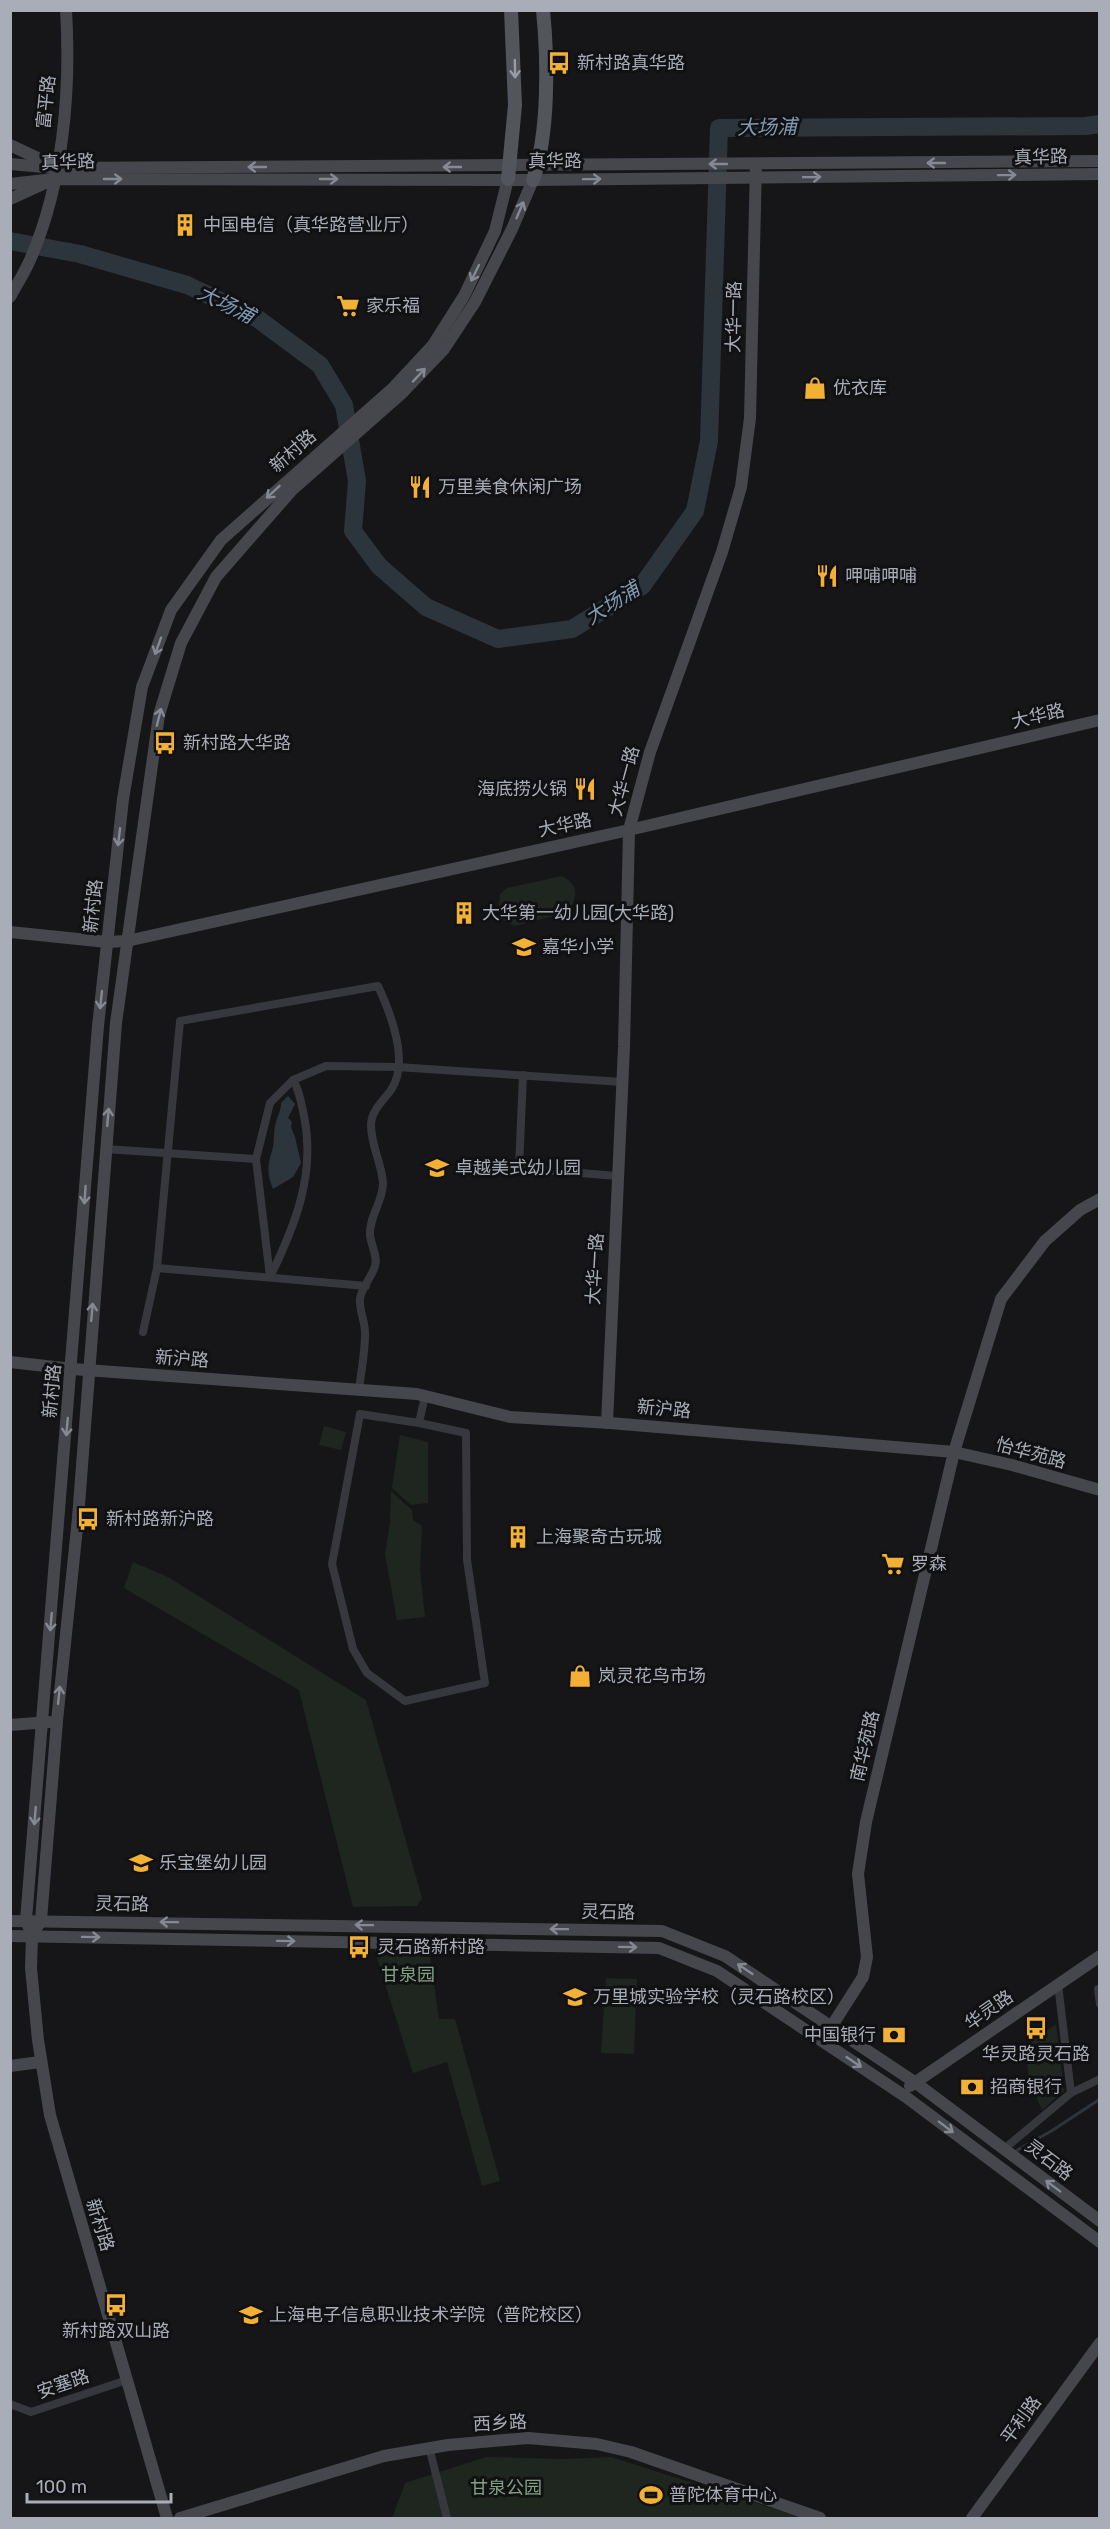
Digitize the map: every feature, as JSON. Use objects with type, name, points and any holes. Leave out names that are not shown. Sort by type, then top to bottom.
[{"type":"main road","name":"富平路","points":[[10,297],[30,261],[44,224],[55,173],[64,119],[68,72],[66,10]]},
{"type":"main road","name":"新村路","points":[[374,412],[433,345],[464,296],[495,231],[509,173],[515,105],[512,10]]},
{"type":"main road","name":"新村路","points":[[167,2518],[50,2115],[40,2062],[31,1968],[32,1936],[27,1920],[98,1026],[123,799],[142,687],[171,610],[221,540],[374,412],[401,394],[444,349],[475,302],[512,230],[538,166],[547,64],[543,10]]},
{"type":"main road","points":[[10,145],[55,173],[10,199]]},
{"type":"main road","name":"真华路","points":[[10,164],[55,173],[509,173],[538,166],[1100,161]]},
{"type":"main road","name":"大华一路","points":[[607,1423],[622,1082],[629,830],[650,752],[722,552],[741,488],[750,418],[755,164]]},
{"type":"main road","name":"真华路","points":[[10,184],[55,173]]},
{"type":"main road","name":"真华路","points":[[509,173],[533,180],[1100,174]]},
{"type":"main road","name":"新村路","points":[[32,1936],[40,1920],[57,1721],[78,1518],[87,1370],[116,1023],[153,743],[180,643],[216,577],[320,459]]},
{"type":"main road","name":"大华路","points":[[10,932],[107,942],[127,941],[629,830],[1100,720]]},
{"type":"main road","points":[[954,1452],[1001,1299],[1045,1241],[1080,1210],[1100,1199]]},
{"type":"main road","name":"新沪路","points":[[10,1362],[72,1369],[425,1396],[510,1417],[954,1452]]},
{"type":"main road","name":"怡华苑路","points":[[954,1452],[1012,1465],[1100,1490]]},
{"type":"main road","name":"南华苑路","points":[[823,2042],[863,1977],[867,1957],[858,1874],[866,1822],[954,1452]]},
{"type":"main road","points":[[10,1725],[57,1721]]},
{"type":"main road","name":"灵石路","points":[[10,1921],[662,1931],[725,1956],[831,2026],[916,2083],[1100,2221]]},
{"type":"main road","name":"灵石路","points":[[10,1936],[659,1948],[717,1971],[899,2092],[1100,2242]]},
{"type":"main road","name":"华灵路","points":[[899,2092],[916,2083],[1100,1956]]},
{"type":"main road","points":[[10,2066],[40,2062]]},
{"type":"main road","name":"平利路","points":[[972,2518],[1100,2343]]},
{"type":"main road","name":"西乡路","points":[[180,2518],[384,2457],[429,2447],[528,2438],[597,2444],[631,2452],[820,2518]]},
{"type":"street","points":[[143,1332],[157,1268],[180,1021],[378,986],[391,1014],[398,1048],[392,1089],[379,1103],[371,1123],[374,1150],[383,1182],[380,1200],[371,1219],[370,1236],[376,1264],[360,1299],[366,1334],[359,1390]]},
{"type":"street","points":[[270,1278],[256,1159],[270,1104],[293,1080],[326,1066],[397,1067],[622,1082]]},
{"type":"street","points":[[523,1075],[519,1168],[617,1176]]},
{"type":"street","points":[[270,1278],[293,1230],[309,1159],[306,1124],[298,1089],[293,1080]]},
{"type":"street","points":[[105,1149],[256,1159]]},
{"type":"street","points":[[157,1268],[366,1286]]},
{"type":"street","points":[[419,1423],[425,1396]]},
{"type":"street","points":[[360,1414],[419,1423],[466,1433],[467,1560],[486,1683],[405,1701],[367,1674],[353,1649],[332,1564],[360,1414]]},
{"type":"street","points":[[1058,1984],[1071,2093]]},
{"type":"street","points":[[1098,1989],[1100,2004]]},
{"type":"street","points":[[1004,2149],[1071,2093],[1100,2079]]},
{"type":"street","name":"安塞路","points":[[10,2404],[31,2412],[127,2380]]},
{"type":"street","points":[[429,2447],[447,2518]]},
{"type":"green space","points":[[562,876],[572,884],[575,892],[569,912],[515,926],[504,921],[498,913],[500,894],[507,888]]},
{"type":"green space","points":[[324,1426],[346,1432],[341,1450],[319,1445]]},
{"type":"green space","points":[[400,1435],[428,1442],[428,1503],[411,1505],[392,1488]]},
{"type":"green space","points":[[391,1491],[412,1510],[413,1520],[422,1526],[420,1570],[425,1617],[397,1620],[385,1554],[390,1522]]},
{"type":"green space","points":[[133,1562],[168,1577],[366,1700],[422,1898],[417,1906],[353,1907],[299,1690],[124,1588]]},
{"type":"green space","name":"甘泉园","points":[[374,1948],[429,1949],[439,2019],[455,2019],[500,2181],[482,2186],[447,2062],[413,2073]]},
{"type":"green space","points":[[606,1978],[637,1979],[634,2054],[601,2053]]},
{"type":"green space","points":[[1056,2024],[1064,2091],[1042,2110],[1029,2080],[1025,2046]]},
{"type":"green space","name":"甘泉公园","points":[[486,2457],[565,2459],[611,2457],[803,2518],[392,2518],[405,2483]]},
{"type":"shaded area","points":[[288,1096],[295,1104],[288,1118],[292,1122],[291,1127],[301,1163],[293,1177],[273,1189],[268,1170],[269,1161],[281,1103]]},
{"type":"waterway","name":"大场浦","points":[[10,241],[80,254],[187,285],[258,319],[320,365],[344,405],[357,481],[353,531],[379,566],[426,607],[498,639],[572,629],[642,586],[695,511],[709,441],[719,128],[1085,126],[1100,124]]},
{"type":"waterway","points":[[1016,2151],[1100,2099]]},
{"type":"place","name":"新村路真华路","points":[[559,63]]},
{"type":"place","name":"中国电信（真华路营业厅）","points":[[185,225]]},
{"type":"place","name":"家乐福","points":[[348,306]]},
{"type":"place","name":"优衣库","points":[[815,388]]},
{"type":"place","name":"万里美食休闲广场","points":[[420,487]]},
{"type":"place","name":"呷哺呷哺","points":[[827,576]]},
{"type":"place","name":"新村路大华路","points":[[165,743]]},
{"type":"place","name":"海底捞火锅","points":[[585,789]]},
{"type":"place","name":"大华第一幼儿园(大华路)","points":[[464,913]]},
{"type":"place","name":"嘉华小学","points":[[524,947]]},
{"type":"place","name":"卓越美式幼儿园","points":[[437,1168]]},
{"type":"place","name":"新村路新沪路","points":[[88,1519]]},
{"type":"place","name":"上海聚奇古玩城","points":[[518,1537]]},
{"type":"place","name":"罗森","points":[[893,1564]]},
{"type":"place","name":"岚灵花鸟市场","points":[[580,1676]]},
{"type":"place","name":"乐宝堡幼儿园","points":[[141,1863]]},
{"type":"place","name":"灵石路新村路","points":[[359,1947]]},
{"type":"place","name":"万里城实验学校（灵石路校区）","points":[[575,1997]]},
{"type":"place","name":"华灵路灵石路","points":[[1036,2028]]},
{"type":"place","name":"中国银行","points":[[894,2035]]},
{"type":"place","name":"招商银行","points":[[972,2087]]},
{"type":"place","name":"新村路双山路","points":[[116,2305]]},
{"type":"place","name":"上海电子信息职业技术学院（普陀校区）","points":[[251,2315]]},
{"type":"place","name":"普陀体育中心","points":[[651,2495]]}]
